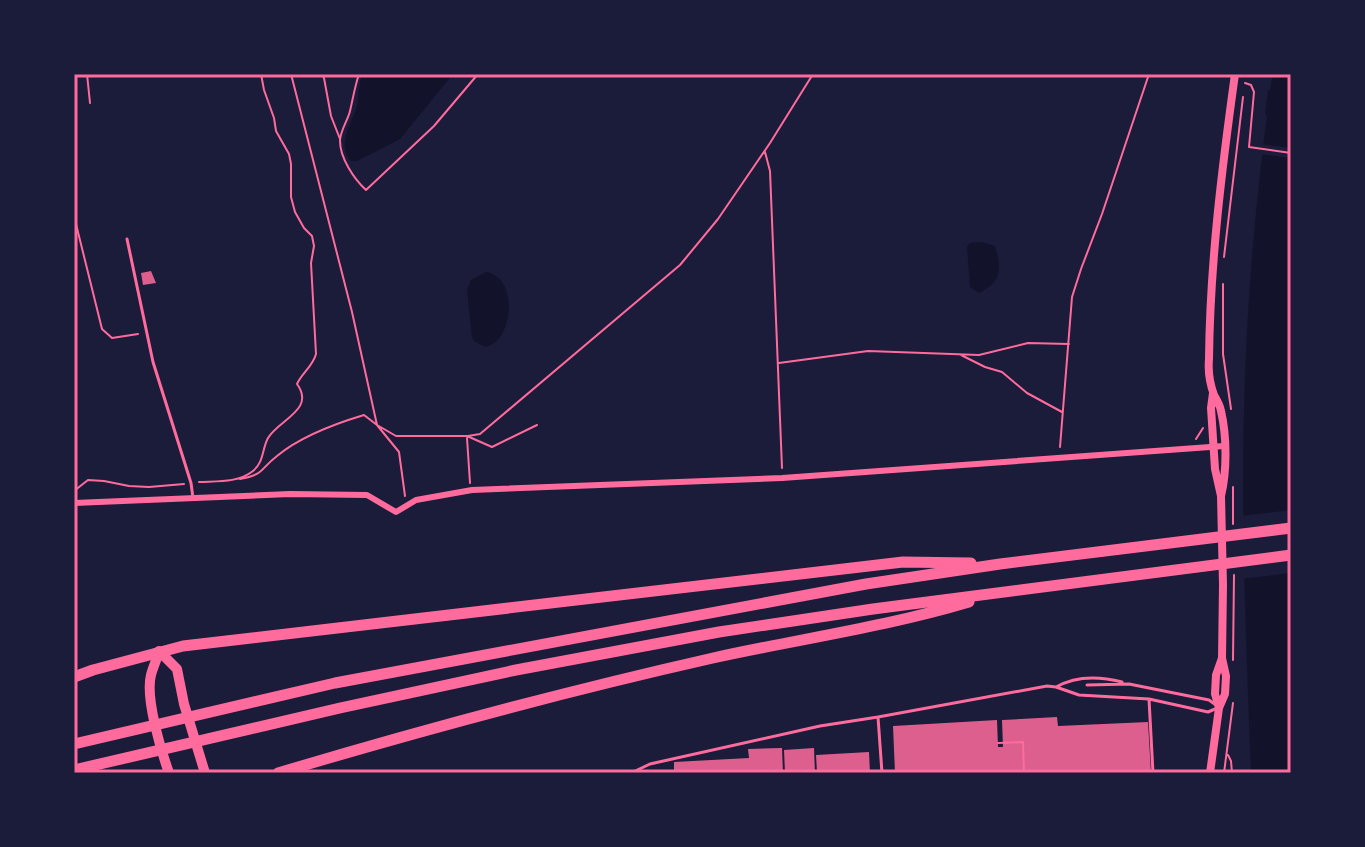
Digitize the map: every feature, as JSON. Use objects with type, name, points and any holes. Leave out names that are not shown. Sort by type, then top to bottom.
[{"type":"highway","points":[[74,744],[335,683],[866,584],[1291,528]]},
{"type":"highway","points":[[74,770],[516,670],[719,632],[1291,555]]},
{"type":"highway","points":[[74,677],[159,651],[211,642],[903,562],[1000,564]]},
{"type":"highway","points":[[278,773],[595,685],[923,616],[1004,592]]},
{"type":"main road","points":[[169,773],[149,693],[150,676],[159,651],[177,669],[205,773]]},
{"type":"street","points":[[1221,496],[1225,481],[1223,422],[1208,363],[1213,264],[1235,74]]},
{"type":"street","points":[[1210,773],[1219,708],[1215,694],[1216,675],[1222,658],[1223,585],[1221,496],[1211,408],[1213,392]]},
{"type":"street","points":[[74,503],[290,494],[367,495],[396,512],[416,500],[472,490],[782,478],[1224,446]]},
{"type":"lane","points":[[127,239],[153,362],[193,498]]},
{"type":"lane","points":[[1056,687],[1067,681],[1101,677],[1209,700],[1219,708]]},
{"type":"lane","points":[[1087,685],[1129,684]]},
{"type":"lane","points":[[631,773],[650,764],[820,726],[1047,686],[1079,695],[1149,699],[1208,712],[1219,708]]},
{"type":"lane","points":[[1149,699],[1153,773]]},
{"type":"lane","points":[[878,717],[882,773]]},
{"type":"path","points":[[87,74],[90,103]]},
{"type":"path","points":[[238,480],[254,470],[262,460],[268,438],[296,412],[301,402],[302,390],[297,384],[299,378],[311,366],[316,354],[312,236],[295,212],[291,197],[289,154],[276,131],[261,74]]},
{"type":"path","points":[[291,74],[352,312],[377,425],[399,452],[406,505]]},
{"type":"path","points":[[321,74],[345,160],[355,180],[366,190],[434,126],[478,74]]},
{"type":"path","points":[[340,140],[350,114],[359,74]]},
{"type":"path","points":[[74,491],[88,480],[149,487],[238,480],[257,475],[277,456],[313,434],[364,415],[396,436],[480,434],[680,265],[718,219],[765,152],[813,74]]},
{"type":"path","points":[[1061,459],[1072,297],[1149,74]]},
{"type":"path","points":[[1244,82],[1251,85],[1254,94],[1249,147],[1291,153]]},
{"type":"path","points":[[1224,260],[1242,98]]},
{"type":"path","points":[[765,152],[770,171],[782,478]]},
{"type":"path","points":[[75,220],[102,329],[112,338],[147,333]]},
{"type":"path","points":[[1223,274],[1223,354],[1231,408]]},
{"type":"path","points":[[778,363],[868,351],[979,355],[1028,343],[1069,344]]},
{"type":"path","points":[[960,354],[1002,372],[1027,393],[1063,412]]},
{"type":"path","points":[[467,436],[492,447],[537,425]]},
{"type":"path","points":[[467,436],[472,490]]},
{"type":"path","points":[[998,743],[1023,742],[1024,773]]},
{"type":"path","points":[[1224,773],[1227,754],[1232,773]]},
{"type":"shaded area","points":[[363,74],[453,74],[400,139],[357,161],[351,161],[345,141],[357,106]]},
{"type":"shaded area","points":[[1273,74],[1291,74],[1291,773],[1251,773],[1243,525],[1245,376],[1250,278],[1265,114]]},
{"type":"shaded area","points":[[982,242],[995,246],[999,268],[992,284],[979,293],[970,287],[967,246]]},
{"type":"shaded area","points":[[486,272],[497,276],[504,285],[509,310],[502,334],[495,343],[485,347],[472,337],[467,290],[471,280]]},
{"type":"pier","points":[[1260,144],[1291,148],[1291,158],[1258,154]]},
{"type":"pier","points":[[1291,510],[1291,573],[1240,579],[1240,516]]},
{"type":"building","points":[[151,271],[156,283],[143,285],[141,273]]},
{"type":"building","points":[[1057,717],[1058,726],[1148,722],[1151,773],[895,773],[893,726],[997,720],[998,747],[1003,747],[1002,720]]},
{"type":"building","points":[[782,748],[783,773],[674,773],[674,762],[749,758],[748,749]]},
{"type":"building","points":[[814,748],[815,773],[785,773],[784,750]]},
{"type":"building","points":[[869,752],[870,773],[817,773],[816,755]]}]
